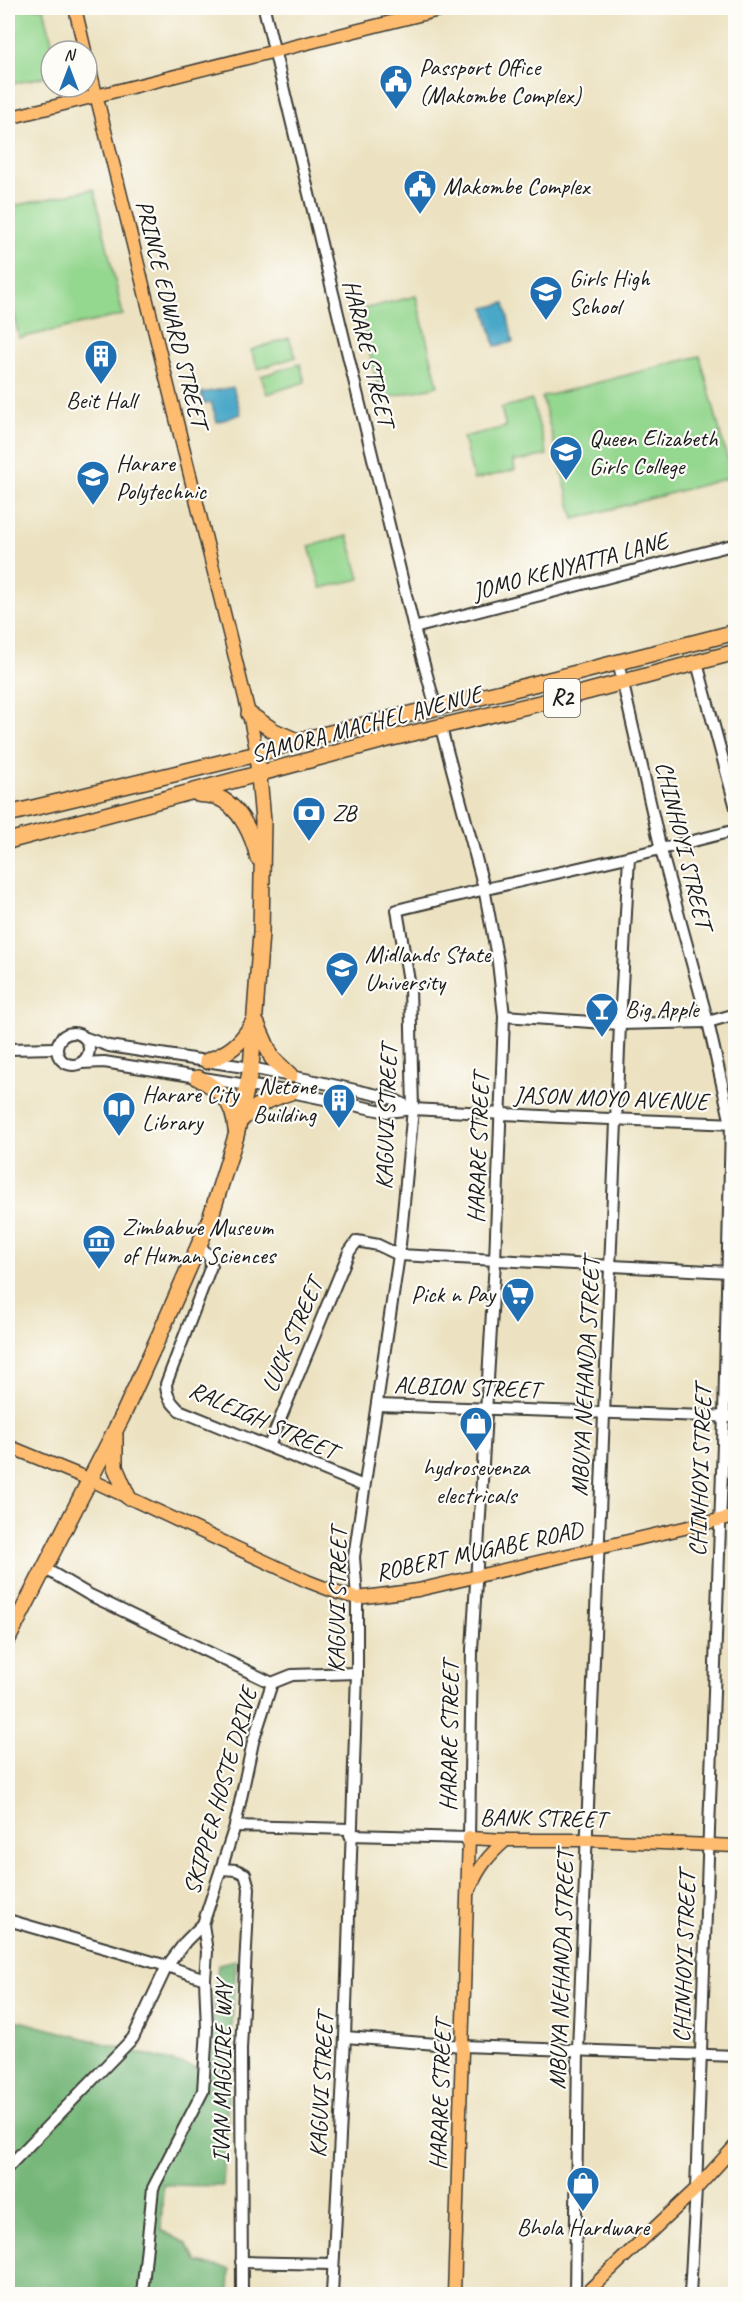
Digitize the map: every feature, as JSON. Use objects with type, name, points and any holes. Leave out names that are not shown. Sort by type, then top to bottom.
[{"type":"highway","name":"SAMORA MACHEL AVENUE","points":[[8,814],[257,754],[297,741],[735,632]]},
{"type":"highway","name":"SAMORA MACHEL AVENUE","points":[[8,841],[388,739],[441,728],[735,652]]},
{"type":"highway","points":[[249,714],[274,731],[297,741]]},
{"type":"highway","points":[[8,1639],[115,1432],[200,1245],[237,1136],[249,1086],[261,933],[262,821],[257,754]]},
{"type":"highway","points":[[192,793],[218,797],[237,810],[255,845],[262,877]]},
{"type":"highway","points":[[207,1061],[225,1055],[243,1040],[255,1019]]},
{"type":"highway","points":[[255,1019],[272,1058],[290,1076]]},
{"type":"highway","points":[[198,1078],[217,1088],[229,1103],[235,1118],[237,1136]]},
{"type":"highway","points":[[241,1120],[250,1110],[273,1097],[291,1092]]},
{"type":"highway","points":[[115,1432],[115,1467],[128,1497]]},
{"type":"main road","points":[[75,8],[82,39]]},
{"type":"main road","points":[[99,95],[447,8]]},
{"type":"main road","points":[[8,118],[84,99]]},
{"type":"main road","name":"PRINCE EDWARD STREET","points":[[97,99],[257,754]]},
{"type":"main road","name":"ROBERT MUGABE ROAD","points":[[8,1446],[91,1480],[307,1581],[357,1598],[418,1590],[478,1577],[735,1515]]},
{"type":"main road","name":"BANK STREET","points":[[469,1838],[735,1846]]},
{"type":"main road","name":"HARARE STREET","points":[[454,2295],[469,1838]]},
{"type":"main road","points":[[467,1897],[477,1872],[489,1855],[506,1840]]},
{"type":"main road","points":[[585,2295],[696,2189],[735,2145]]},
{"type":"street","name":"HARARE STREET","points":[[264,8],[414,628],[436,708]]},
{"type":"street","name":"JOMO KENYATTA LANE","points":[[414,628],[735,544]]},
{"type":"street","name":"CHINHOYI STREET","points":[[618,662],[661,850],[733,1124],[729,1272],[730,1417],[719,1519],[709,1845],[690,2295]]},
{"type":"street","points":[[697,663],[735,808]]},
{"type":"street","name":"HARARE STREET","points":[[441,728],[484,888],[498,962],[504,1016],[495,1261],[470,1719],[469,1838]]},
{"type":"street","points":[[484,888],[661,850],[735,830]]},
{"type":"street","name":"MBUYA NEHANDA STREET","points":[[575,2295],[578,2050],[618,1119],[620,1024],[629,857]]},
{"type":"street","name":"KAGUVI STREET","points":[[333,2294],[345,2037],[357,1673],[357,1598],[354,1557],[399,1255],[413,1109],[410,987],[397,910],[484,888]]},
{"type":"street","points":[[504,1016],[620,1024],[708,1022],[735,1014]]},
{"type":"street","points":[[69,1033],[77,1033],[86,1038],[89,1048],[88,1054],[81,1063],[75,1065],[63,1062],[57,1053],[57,1048],[60,1039],[69,1033]]},
{"type":"street","name":"JASON MOYO AVENUE","points":[[86,1038],[109,1046],[290,1076],[391,1098],[413,1109]]},
{"type":"street","points":[[8,1048],[57,1048]]},
{"type":"street","name":"JASON MOYO AVENUE","points":[[81,1063],[104,1062],[291,1092],[387,1112],[413,1109],[733,1124]]},
{"type":"street","name":"LUCK STREET","points":[[269,1446],[349,1252],[357,1241],[378,1245],[399,1255]]},
{"type":"street","name":"RALEIGH STREET","points":[[200,1245],[210,1258],[211,1266],[166,1384],[169,1400],[179,1410],[364,1486]]},
{"type":"street","points":[[399,1255],[729,1272]]},
{"type":"street","name":"ALBION STREET","points":[[377,1405],[730,1417]]},
{"type":"street","points":[[44,1568],[88,1594],[272,1683]]},
{"type":"street","name":"SKIPPER HOSTE DRIVE","points":[[8,2167],[134,2038],[167,1966],[186,1941],[203,1924],[235,1826],[253,1742],[272,1683],[292,1675],[357,1673]]},
{"type":"street","name":"BANK STREET","points":[[235,1826],[469,1838]]},
{"type":"street","name":"IVAN MAGUIRE WAY","points":[[222,1869],[236,1870],[245,1874],[249,1888],[241,2049],[242,2295]]},
{"type":"street","points":[[8,1920],[206,1979]]},
{"type":"street","name":"SKIPPER HOSTE DRIVE","points":[[142,2295],[153,2188],[203,2091],[206,2077],[207,1952],[203,1924]]},
{"type":"street","points":[[345,2037],[463,2046],[735,2056]]},
{"type":"street","points":[[241,2262],[333,2264]]},
{"type":"green space","points":[[8,8],[44,8],[51,39],[39,39],[39,78],[8,85]]},
{"type":"green space","points":[[94,189],[123,315],[19,338],[8,286],[8,207]]},
{"type":"green space","points":[[416,296],[438,386],[381,399],[359,310]]},
{"type":"green space","points":[[289,338],[296,357],[258,369],[251,350]]},
{"type":"green space","points":[[700,356],[732,477],[574,519],[542,397]]},
{"type":"green space","points":[[300,364],[305,382],[267,394],[261,376]]},
{"type":"green space","points":[[532,400],[547,455],[514,462],[513,459],[515,470],[474,480],[463,437],[506,427],[501,408]]},
{"type":"green space","points":[[348,536],[360,579],[321,588],[309,546]]},
{"type":"green space","points":[[236,1960],[223,2186],[163,2185],[161,2230],[186,2243],[197,2262],[230,2269],[229,2294],[8,2294],[8,2018],[208,2071],[218,1964]]},
{"type":"water","points":[[505,303],[513,342],[495,346],[485,308]]},
{"type":"water","points":[[233,387],[241,414],[217,422],[211,402],[204,404],[201,393]]},
{"type":"place","name":"Passport Office (Makombe Complex)","points":[[396,110]]},
{"type":"place","name":"Makombe Complex","points":[[420,215]]},
{"type":"place","name":"Girls High School","points":[[546,321]]},
{"type":"place","name":"Beit Hall","points":[[101,385]]},
{"type":"place","name":"Queen Elizabeth Girls College","points":[[566,481]]},
{"type":"place","name":"Harare Polytechnic","points":[[93,506]]},
{"type":"place","name":"ZB","points":[[309,842]]},
{"type":"place","name":"Midlands State University","points":[[342,997]]},
{"type":"place","name":"Big Apple","points":[[602,1038]]},
{"type":"place","name":"Netone Building","points":[[339,1129]]},
{"type":"place","name":"Harare City Library","points":[[119,1137]]},
{"type":"place","name":"Zimbabwe Museum of Human Sciences","points":[[99,1270]]},
{"type":"place","name":"Pick n Pay","points":[[518,1323]]},
{"type":"place","name":"hydrosevenza electricals","points":[[476,1452]]},
{"type":"place","name":"Bhola Hardware","points":[[583,2212]]}]
